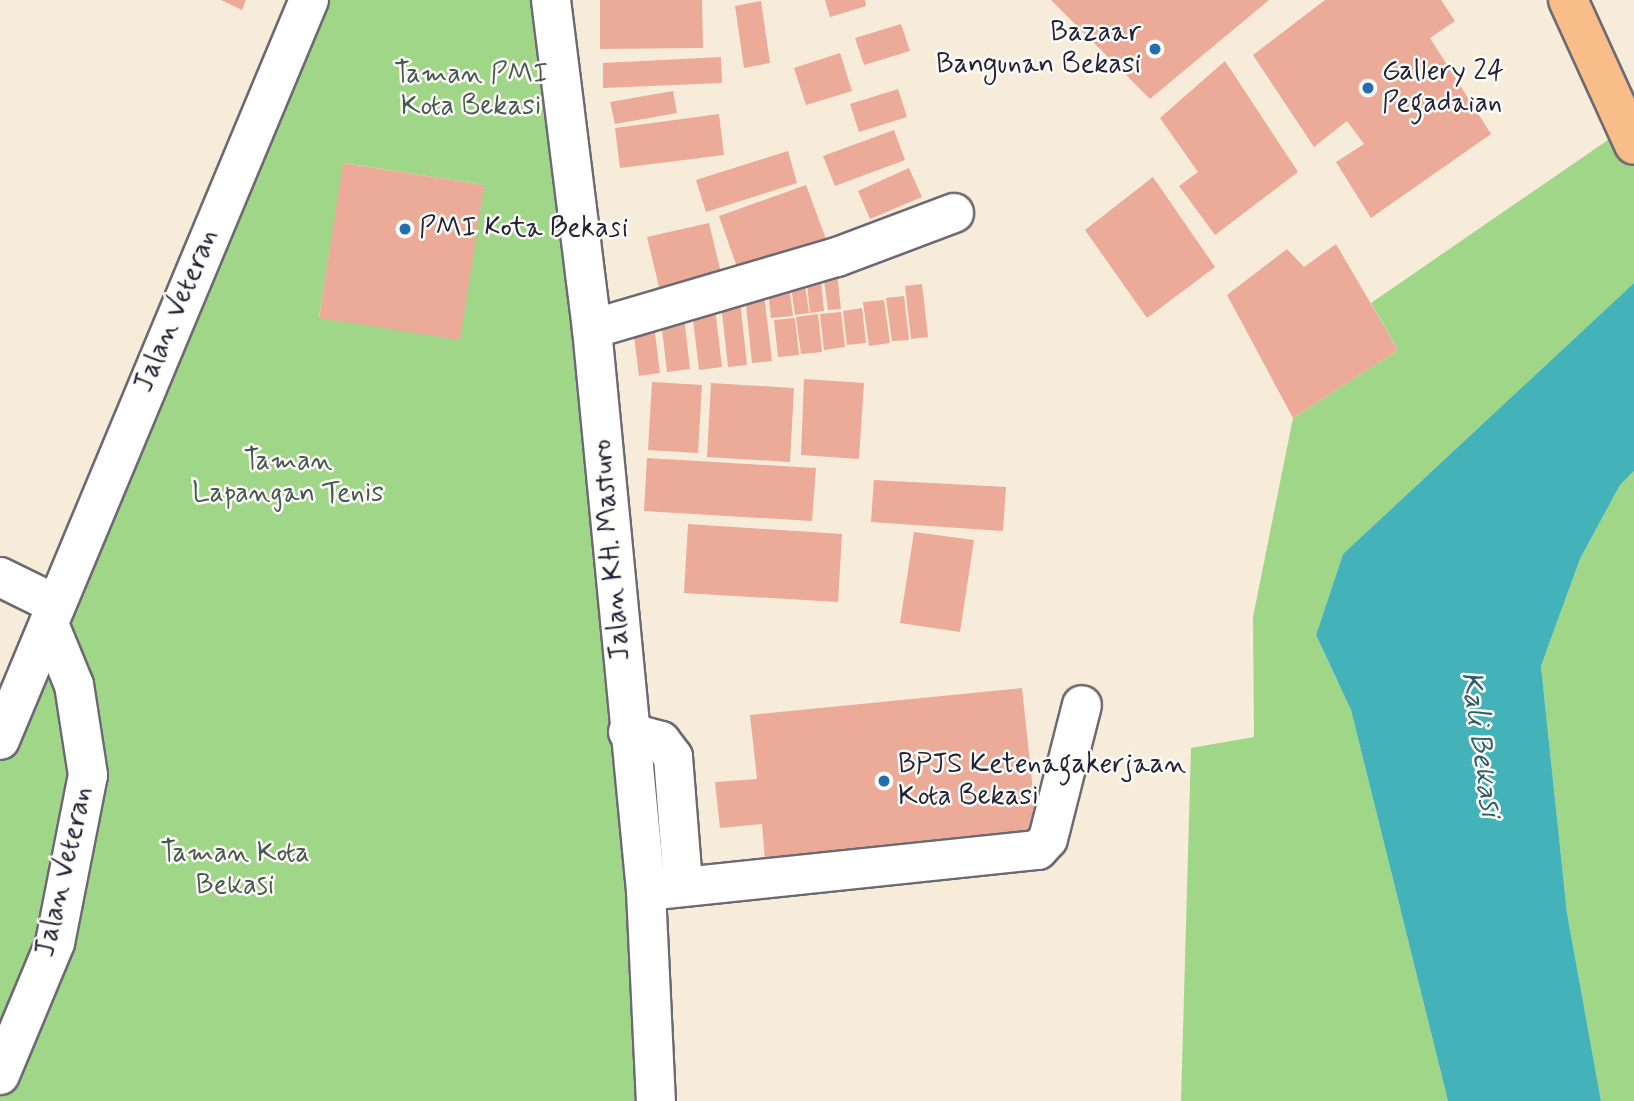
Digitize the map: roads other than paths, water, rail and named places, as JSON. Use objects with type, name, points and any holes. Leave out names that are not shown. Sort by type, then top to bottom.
[{"type":"main road","points":[[1561,0],[1584,39]]},
{"type":"main road","points":[[1568,0],[1630,136]]},
{"type":"street","name":"Jalan Veteran","points":[[0,740],[309,0]]},
{"type":"street","name":"Jalan KH. Masturo","points":[[551,0],[592,328],[628,732],[646,891],[656,1101]]},
{"type":"street","points":[[592,328],[837,257],[954,213]]},
{"type":"street","points":[[0,577],[52,614]]},
{"type":"street","name":"Jalan Veteran","points":[[0,1074],[54,943],[88,775],[74,685],[52,614]]},
{"type":"street","points":[[646,891],[683,885],[1038,850],[1048,839],[1082,705]]},
{"type":"street","points":[[628,732],[661,741],[673,757],[683,885]]},
{"type":"water","name":"Kali Bekasi","points":[[1634,283],[1634,471],[1620,485],[1580,559],[1541,666],[1567,913],[1601,1101],[1448,1101],[1351,710],[1316,635],[1343,554]]},
{"type":"place","name":"Bazaar Bangunan Bekasi","points":[[1155,49]]},
{"type":"place","name":"Gallery 24 Pegadaian","points":[[1368,88]]},
{"type":"place","name":"PMI Kota Bekasi","points":[[405,229]]},
{"type":"place","name":"BPJS Ketenagakerjaan Kota Bekasi","points":[[884,781]]},
{"type":"park label","name":"Taman PMI Kota Bekasi","points":[[471,91]]},
{"type":"park label","name":"Taman Lapangan Tenis","points":[[288,478]]},
{"type":"park label","name":"Taman Kota Bekasi","points":[[235,870]]}]
